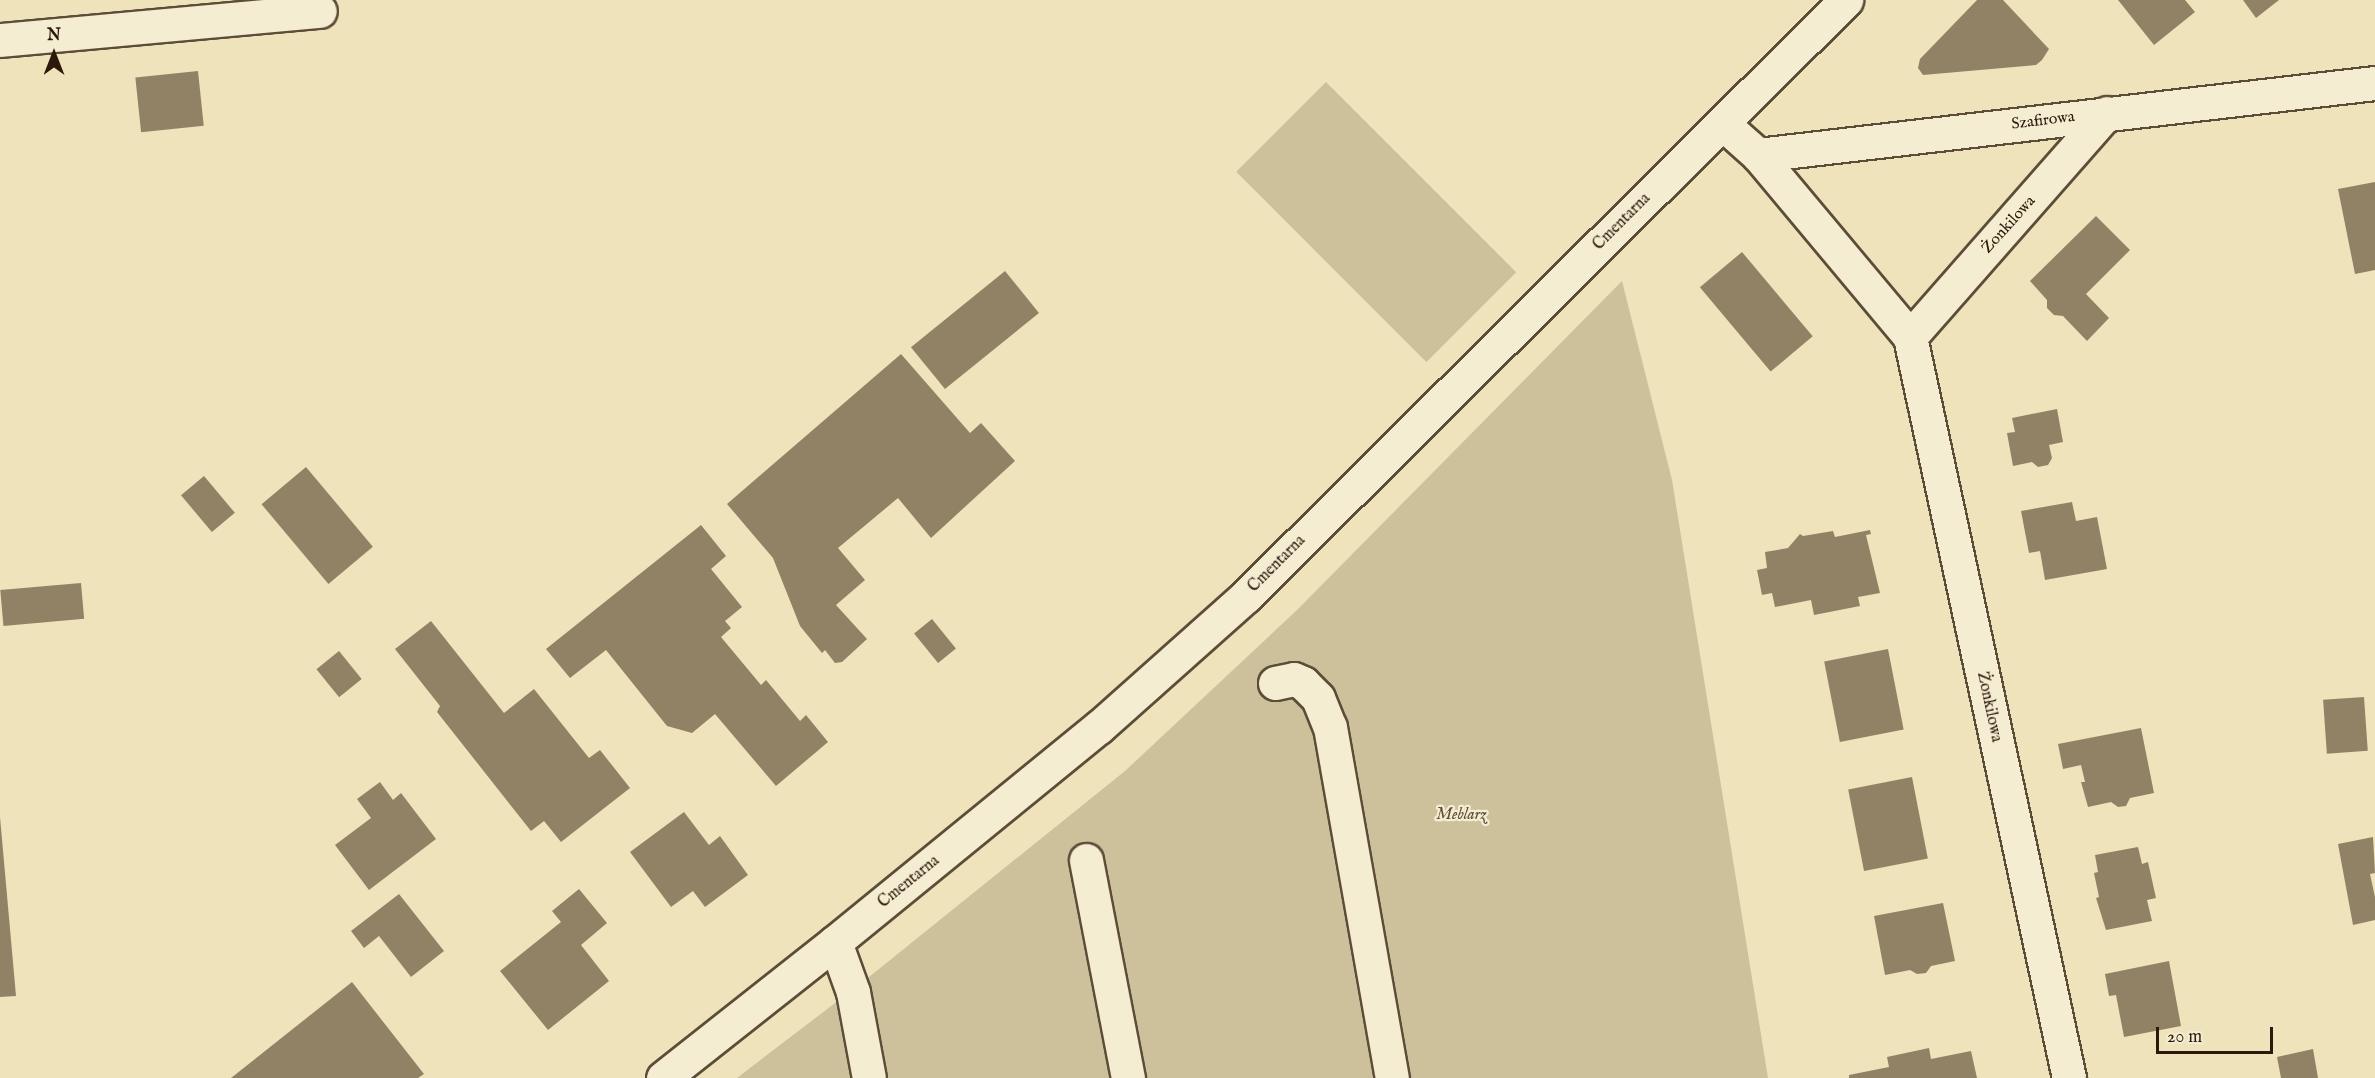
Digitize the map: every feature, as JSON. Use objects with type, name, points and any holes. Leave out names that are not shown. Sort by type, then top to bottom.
[{"type":"street","name":"Cmentarna","points":[[663,1078],[1100,727],[1246,596],[1846,0]]},
{"type":"street","points":[[0,40],[320,11]]},
{"type":"street","name":"Szafirowa","points":[[1758,155],[2375,83]]},
{"type":"street","name":"Żonkilowa","points":[[1910,337],[2108,113]]},
{"type":"street","points":[[1722,123],[1758,155]]},
{"type":"street","name":"Żonkilowa","points":[[1758,155],[1910,337],[2069,1078]]},
{"type":"street","points":[[1275,683],[1294,679],[1303,683],[1318,698],[1330,727],[1392,1078]]},
{"type":"street","points":[[1086,860],[1128,1078]]},
{"type":"street","points":[[835,942],[853,992],[868,1078]]},
{"type":"green space","points":[[1326,82],[1516,272],[1426,362],[1236,172]]},
{"type":"green space","name":"Meblarz","points":[[1622,281],[1672,480],[1768,1078],[737,1078],[869,977],[1125,771],[1297,610]]},
{"type":"building","points":[[1977,0],[2003,0],[2049,49],[2042,60],[2036,65],[1923,75],[1918,68],[1920,59]]},
{"type":"building","points":[[2118,0],[2185,0],[2195,12],[2154,45]]},
{"type":"building","points":[[2243,0],[2279,0],[2256,18]]},
{"type":"building","points":[[198,71],[204,126],[141,132],[135,78]]},
{"type":"building","points":[[2375,182],[2375,270],[2355,274],[2338,189]]},
{"type":"building","points":[[2096,216],[2130,250],[2086,294],[2109,318],[2087,341],[2063,316],[2054,315],[2047,308],[2047,300],[2030,281]]},
{"type":"building","points":[[1742,252],[1813,336],[1771,372],[1700,287]]},
{"type":"building","points":[[1005,271],[1039,313],[945,389],[911,347]]},
{"type":"building","points":[[901,354],[970,433],[981,423],[1015,461],[931,538],[898,498],[838,548],[865,580],[836,605],[867,639],[842,662],[835,663],[825,650],[822,653],[800,626],[773,558],[727,504]]},
{"type":"building","points":[[2057,409],[2063,442],[2049,445],[2052,458],[2048,465],[2038,467],[2032,462],[2013,466],[2007,433],[2015,432],[2012,418]]},
{"type":"building","points":[[306,467],[373,547],[328,584],[262,504]]},
{"type":"building","points":[[204,476],[235,513],[212,532],[181,495]]},
{"type":"building","points":[[2072,502],[2076,521],[2097,517],[2107,569],[2045,580],[2040,551],[2029,553],[2021,511]]},
{"type":"building","points":[[701,525],[726,556],[711,569],[742,607],[725,621],[731,628],[721,637],[761,685],[766,680],[800,721],[806,715],[828,742],[776,786],[715,714],[692,733],[667,726],[606,650],[570,678],[546,649]]},
{"type":"building","points":[[1870,530],[1871,534],[1866,535],[1880,593],[1858,597],[1860,606],[1814,615],[1811,600],[1775,607],[1772,593],[1762,595],[1757,570],[1767,568],[1765,552],[1788,548],[1800,534],[1803,536],[1833,531],[1835,537]]},
{"type":"building","points":[[81,583],[84,619],[3,626],[0,590]]},
{"type":"building","points":[[932,619],[956,649],[938,663],[914,633]]},
{"type":"building","points":[[431,621],[504,713],[534,689],[589,758],[600,750],[630,788],[561,842],[544,821],[531,831],[437,712],[440,706],[395,649]]},
{"type":"building","points":[[1888,649],[1904,729],[1840,742],[1824,661]]},
{"type":"building","points":[[339,651],[362,679],[339,697],[316,669]]},
{"type":"building","points":[[2364,697],[2368,751],[2327,754],[2323,700]]},
{"type":"building","points":[[2141,728],[2154,793],[2130,798],[2126,806],[2118,807],[2111,802],[2088,807],[2081,782],[2085,782],[2081,765],[2063,769],[2058,744]]},
{"type":"building","points":[[1912,777],[1928,858],[1864,871],[1848,789]]},
{"type":"building","points":[[380,782],[393,800],[401,793],[436,839],[369,890],[335,845],[371,818],[357,799]]},
{"type":"building","points":[[684,812],[709,845],[720,836],[748,875],[705,907],[693,891],[671,907],[630,852]]},
{"type":"building","points":[[0,817],[16,996],[0,997]]},
{"type":"building","points":[[2373,837],[2375,873],[2370,874],[2375,897],[2375,920],[2353,925],[2338,844]]},
{"type":"building","points":[[2138,847],[2142,864],[2148,862],[2156,898],[2147,900],[2152,921],[2106,930],[2096,898],[2099,897],[2094,873],[2098,872],[2095,855]]},
{"type":"building","points":[[579,889],[607,923],[581,945],[609,981],[548,1030],[500,971],[561,922],[552,911]]},
{"type":"building","points":[[399,894],[444,951],[411,977],[379,936],[364,948],[351,931]]},
{"type":"building","points":[[1943,903],[1955,961],[1931,966],[1926,973],[1917,974],[1910,970],[1885,975],[1874,916]]},
{"type":"building","points":[[2169,961],[2181,1026],[2124,1037],[2116,995],[2109,996],[2105,974]]},
{"type":"building","points":[[352,982],[424,1074],[418,1078],[231,1078]]},
{"type":"building","points":[[1929,1048],[1931,1059],[1971,1051],[1977,1078],[1849,1078],[1849,1075],[1889,1067],[1887,1057]]},
{"type":"building","points":[[2313,1049],[2318,1078],[2281,1078],[2277,1057]]}]
